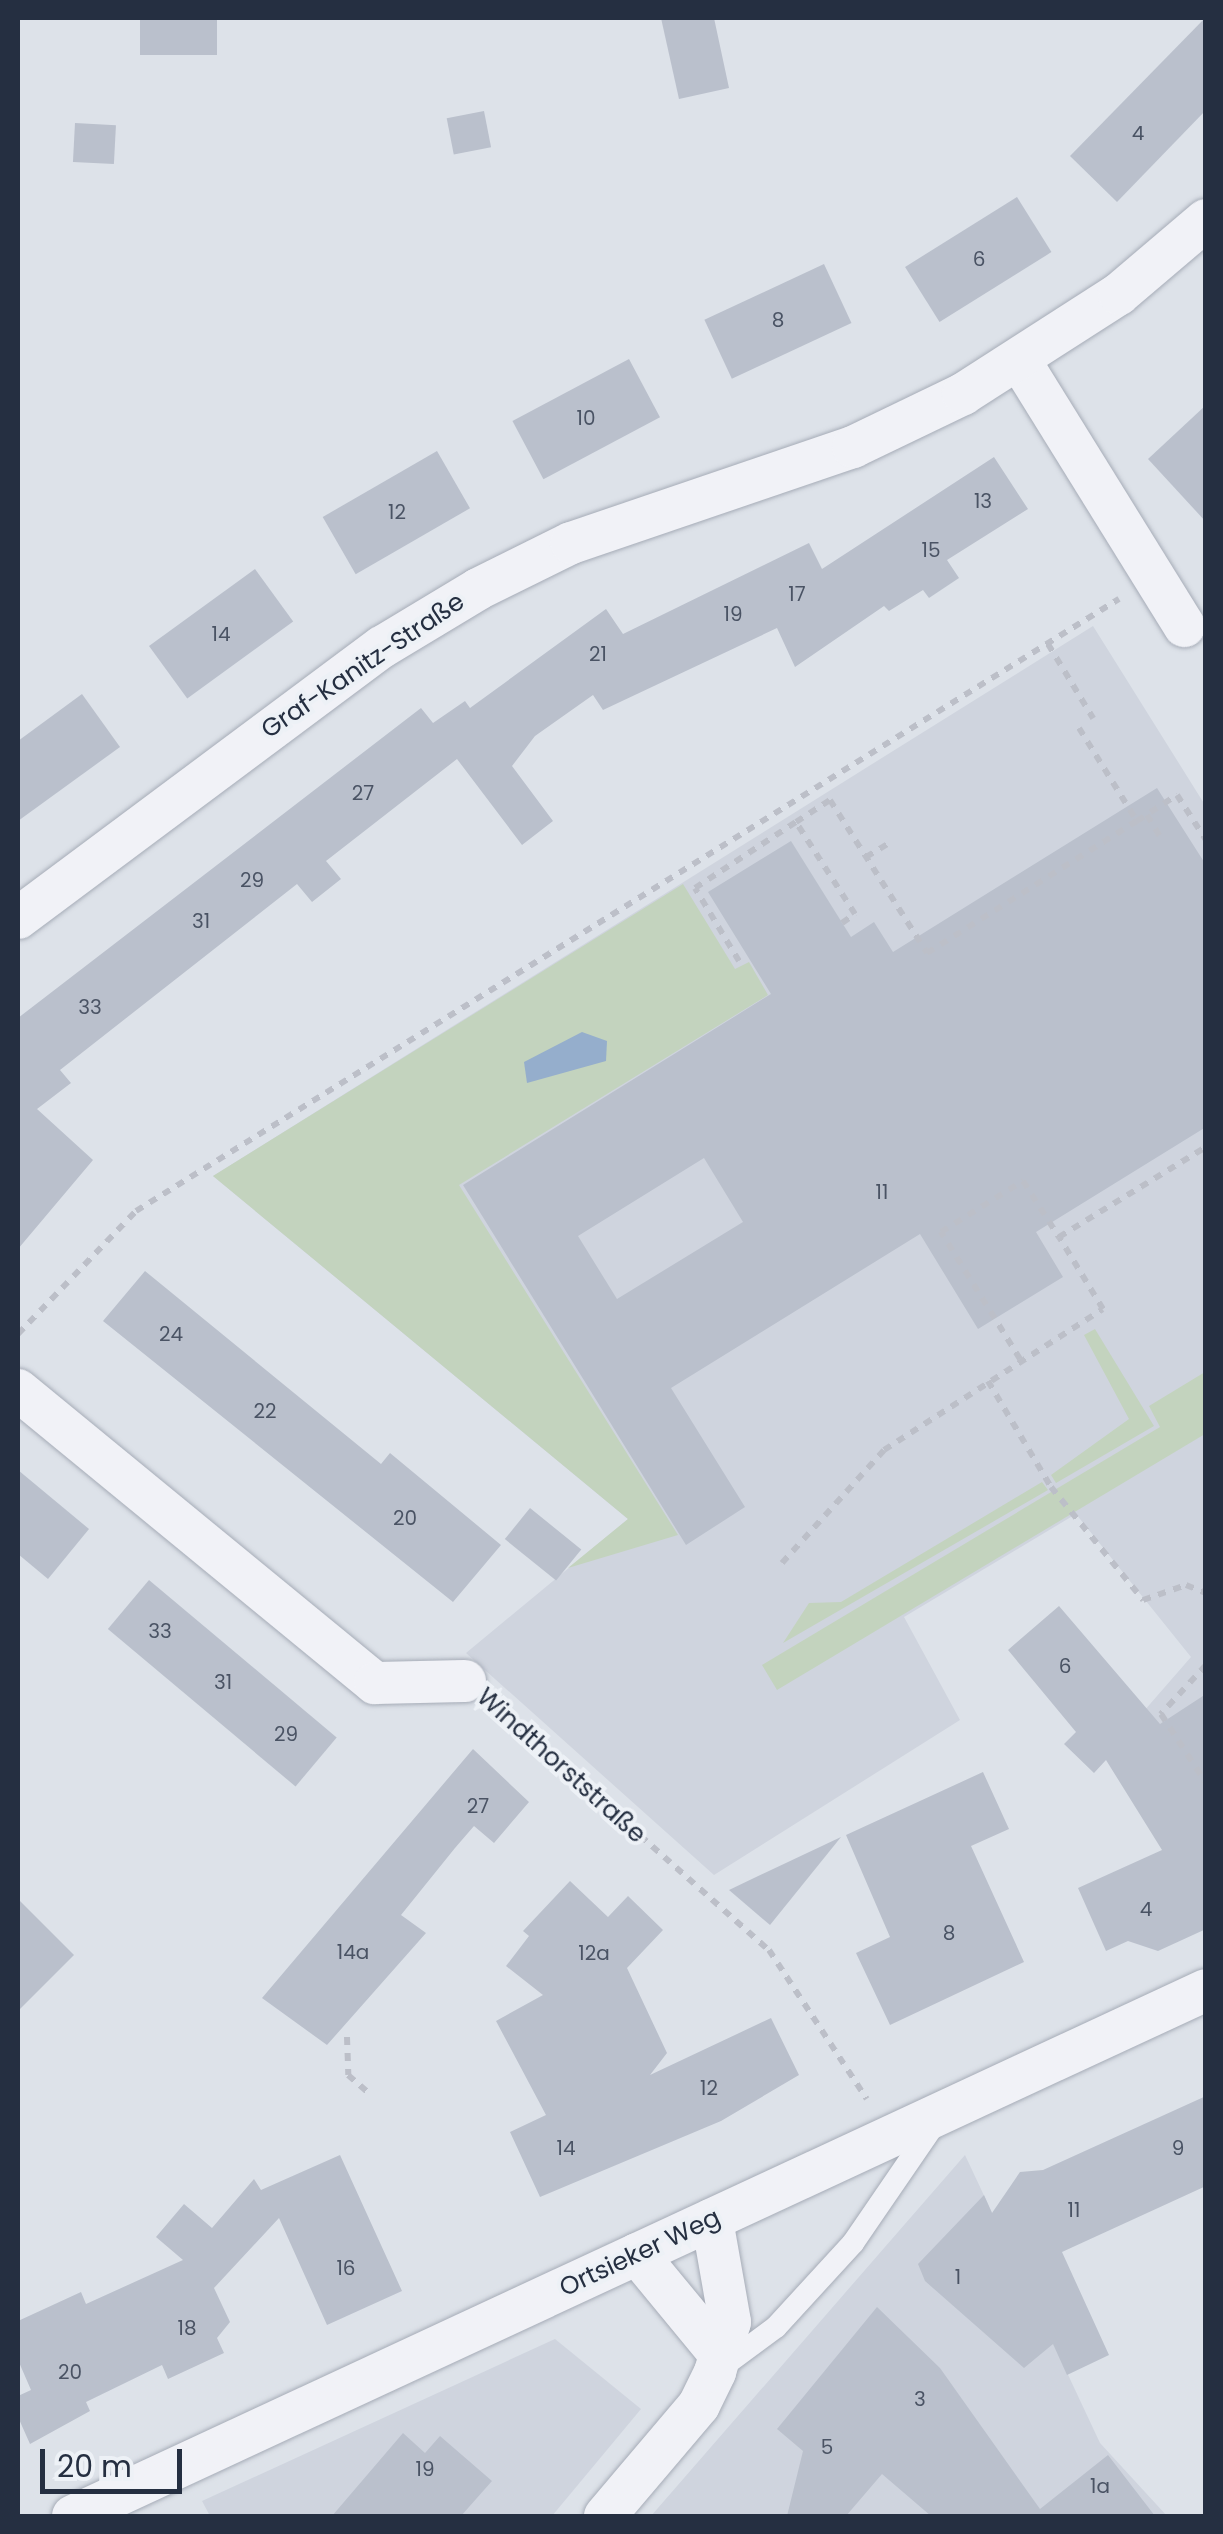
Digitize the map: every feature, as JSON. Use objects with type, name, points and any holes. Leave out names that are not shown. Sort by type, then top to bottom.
[{"type":"street","name":"Graf-Kanitz-Straße","points":[[18,918],[382,647],[478,589],[571,543],[853,447],[1020,362],[1206,220]]},
{"type":"street","points":[[1020,362],[1184,626]]},
{"type":"street","name":"Windthorststraße","points":[[18,1390],[375,1683],[465,1680]]},
{"type":"street","name":"Ortsieker Weg","points":[[73,2516],[1206,1990]]},
{"type":"street","points":[[604,2516],[699,2405],[716,2362],[730,2322],[712,2220]]},
{"type":"street","points":[[637,2254],[716,2362]]},
{"type":"lane","points":[[716,2362],[776,2327],[854,2243],[940,2114]]},
{"type":"path","points":[[18,1334],[136,1211],[1154,577]]},
{"type":"path","points":[[1048,644],[1093,718]]},
{"type":"path","points":[[1079,728],[1137,821]]},
{"type":"path","points":[[739,960],[695,888],[830,800],[926,953],[1177,795],[1206,840]]},
{"type":"path","points":[[1147,815],[1160,837]]},
{"type":"path","points":[[796,822],[855,914],[842,922]]},
{"type":"path","points":[[866,857],[893,841]]},
{"type":"path","points":[[1059,1238],[1206,1146]]},
{"type":"path","points":[[782,1564],[884,1450],[1103,1309],[1024,1181],[941,1232],[1020,1359]]},
{"type":"path","points":[[988,1381],[1051,1486],[1143,1600],[1186,1584],[1206,1592]]},
{"type":"path","points":[[1206,1665],[1162,1714],[1206,1783]]},
{"type":"path","name":"Windthorststraße","points":[[465,1680],[769,1950],[839,2047],[888,2140]]},
{"type":"path","points":[[347,2037],[348,2074],[369,2093]]},
{"type":"shaded area","points":[[1093,626],[1205,805],[1205,1830],[1137,1719],[1191,1657],[1076,1514],[904,1617],[960,1720],[714,1875],[466,1653],[628,1519],[213,1176]]},
{"type":"shaded area","points":[[965,2155],[1100,2443],[1167,2516],[651,2516]]},
{"type":"shaded area","points":[[555,2339],[641,2409],[552,2516],[210,2516],[202,2501]]},
{"type":"green space","points":[[683,884],[735,969],[749,962],[768,995],[459,1185],[678,1535],[568,1568],[628,1519],[213,1176]]},
{"type":"green space","points":[[1095,1329],[1154,1426],[1056,1483],[1051,1475],[1129,1419],[1084,1335]]},
{"type":"green space","points":[[1205,1372],[1205,1434],[777,1690],[762,1665],[1160,1427],[1149,1406]]},
{"type":"green space","points":[[1042,1482],[1048,1490],[783,1643],[809,1603],[841,1602]]},
{"type":"water","points":[[582,1032],[607,1041],[606,1061],[527,1083],[524,1062]]},
{"type":"building","points":[[140,18],[217,18],[217,55],[140,55]]},
{"type":"building","points":[[661,18],[714,18],[729,88],[679,99]]},
{"type":"building","points":[[1205,18],[1206,110],[1117,202],[1070,156]]},
{"type":"building","points":[[484,111],[491,147],[454,155],[447,118]]},
{"type":"building","points":[[75,123],[116,125],[114,164],[73,162]]},
{"type":"building","points":[[1017,197],[1051,252],[940,322],[905,267]]},
{"type":"building","points":[[824,264],[851,323],[732,379],[704,320]]},
{"type":"building","points":[[629,359],[660,417],[543,479],[512,421]]},
{"type":"building","points":[[1206,405],[1206,522],[1148,459]]},
{"type":"building","points":[[437,451],[470,508],[356,574],[323,517]]},
{"type":"building","points":[[994,457],[1028,509],[947,560],[959,578],[929,598],[923,590],[889,611],[884,606],[795,667],[777,628],[603,710],[593,695],[535,736],[512,766],[553,821],[522,845],[457,759],[326,861],[341,879],[312,902],[297,884],[60,1070],[71,1083],[37,1109],[93,1160],[18,1249],[18,1018],[421,708],[433,723],[465,701],[470,708],[606,609],[623,634],[809,543],[822,569]]},
{"type":"building","points":[[255,569],[293,622],[187,699],[149,646]]},
{"type":"building","points":[[82,694],[120,747],[18,821],[18,741]]},
{"type":"building","points":[[1157,788],[1206,865],[1206,1127],[1036,1232],[1063,1277],[978,1329],[920,1234],[671,1388],[745,1507],[686,1545],[463,1185],[771,994],[708,892],[791,841],[851,937],[874,922],[893,952]],"holes":[[[704,1158],[743,1222],[617,1299],[578,1236]]]},
{"type":"building","points":[[145,1271],[381,1464],[390,1453],[501,1545],[453,1602],[103,1321]]},
{"type":"building","points":[[18,1470],[89,1529],[48,1579],[18,1554]]},
{"type":"building","points":[[530,1508],[581,1550],[556,1581],[505,1539]]},
{"type":"building","points":[[149,1580],[337,1737],[296,1787],[108,1629]]},
{"type":"building","points":[[1059,1606],[1160,1724],[1206,1694],[1206,1929],[1158,1951],[1128,1941],[1106,1951],[1078,1888],[1162,1850],[1106,1760],[1094,1773],[1064,1744],[1076,1732],[1008,1650]]},
{"type":"building","points":[[473,1749],[529,1802],[494,1843],[474,1826],[455,1848],[401,1915],[426,1933],[327,2045],[262,1998]]},
{"type":"building","points":[[983,1772],[1009,1829],[971,1846],[1024,1962],[890,2025],[856,1953],[890,1937],[846,1835]]},
{"type":"building","points":[[841,1837],[770,1925],[729,1890],[754,1878]]},
{"type":"building","points":[[570,1881],[608,1917],[628,1896],[663,1930],[627,1968],[667,2053],[650,2075],[771,2018],[799,2075],[721,2121],[540,2197],[510,2132],[546,2115],[496,2021],[543,1995],[506,1966],[529,1936],[523,1931]]},
{"type":"building","points":[[18,1899],[74,1955],[18,2011]]},
{"type":"building","points":[[1206,2096],[1206,2186],[1062,2252],[1109,2355],[1067,2375],[1053,2344],[1024,2368],[925,2281],[918,2264],[984,2195],[992,2213],[1020,2172],[1043,2170]]},
{"type":"building","points":[[340,2155],[402,2291],[327,2325],[279,2218],[214,2288],[230,2322],[217,2338],[224,2353],[168,2379],[162,2365],[86,2402],[90,2411],[30,2444],[18,2417],[18,2396],[31,2390],[18,2360],[18,2321],[81,2292],[86,2304],[183,2260],[156,2237],[184,2204],[212,2228],[254,2179],[261,2190]]},
{"type":"building","points":[[877,2307],[940,2368],[1040,2509],[1108,2455],[1155,2516],[931,2516],[882,2474],[846,2516],[787,2516],[803,2451],[777,2429]]},
{"type":"building","points":[[403,2433],[425,2453],[440,2436],[492,2481],[461,2516],[332,2516]]}]
